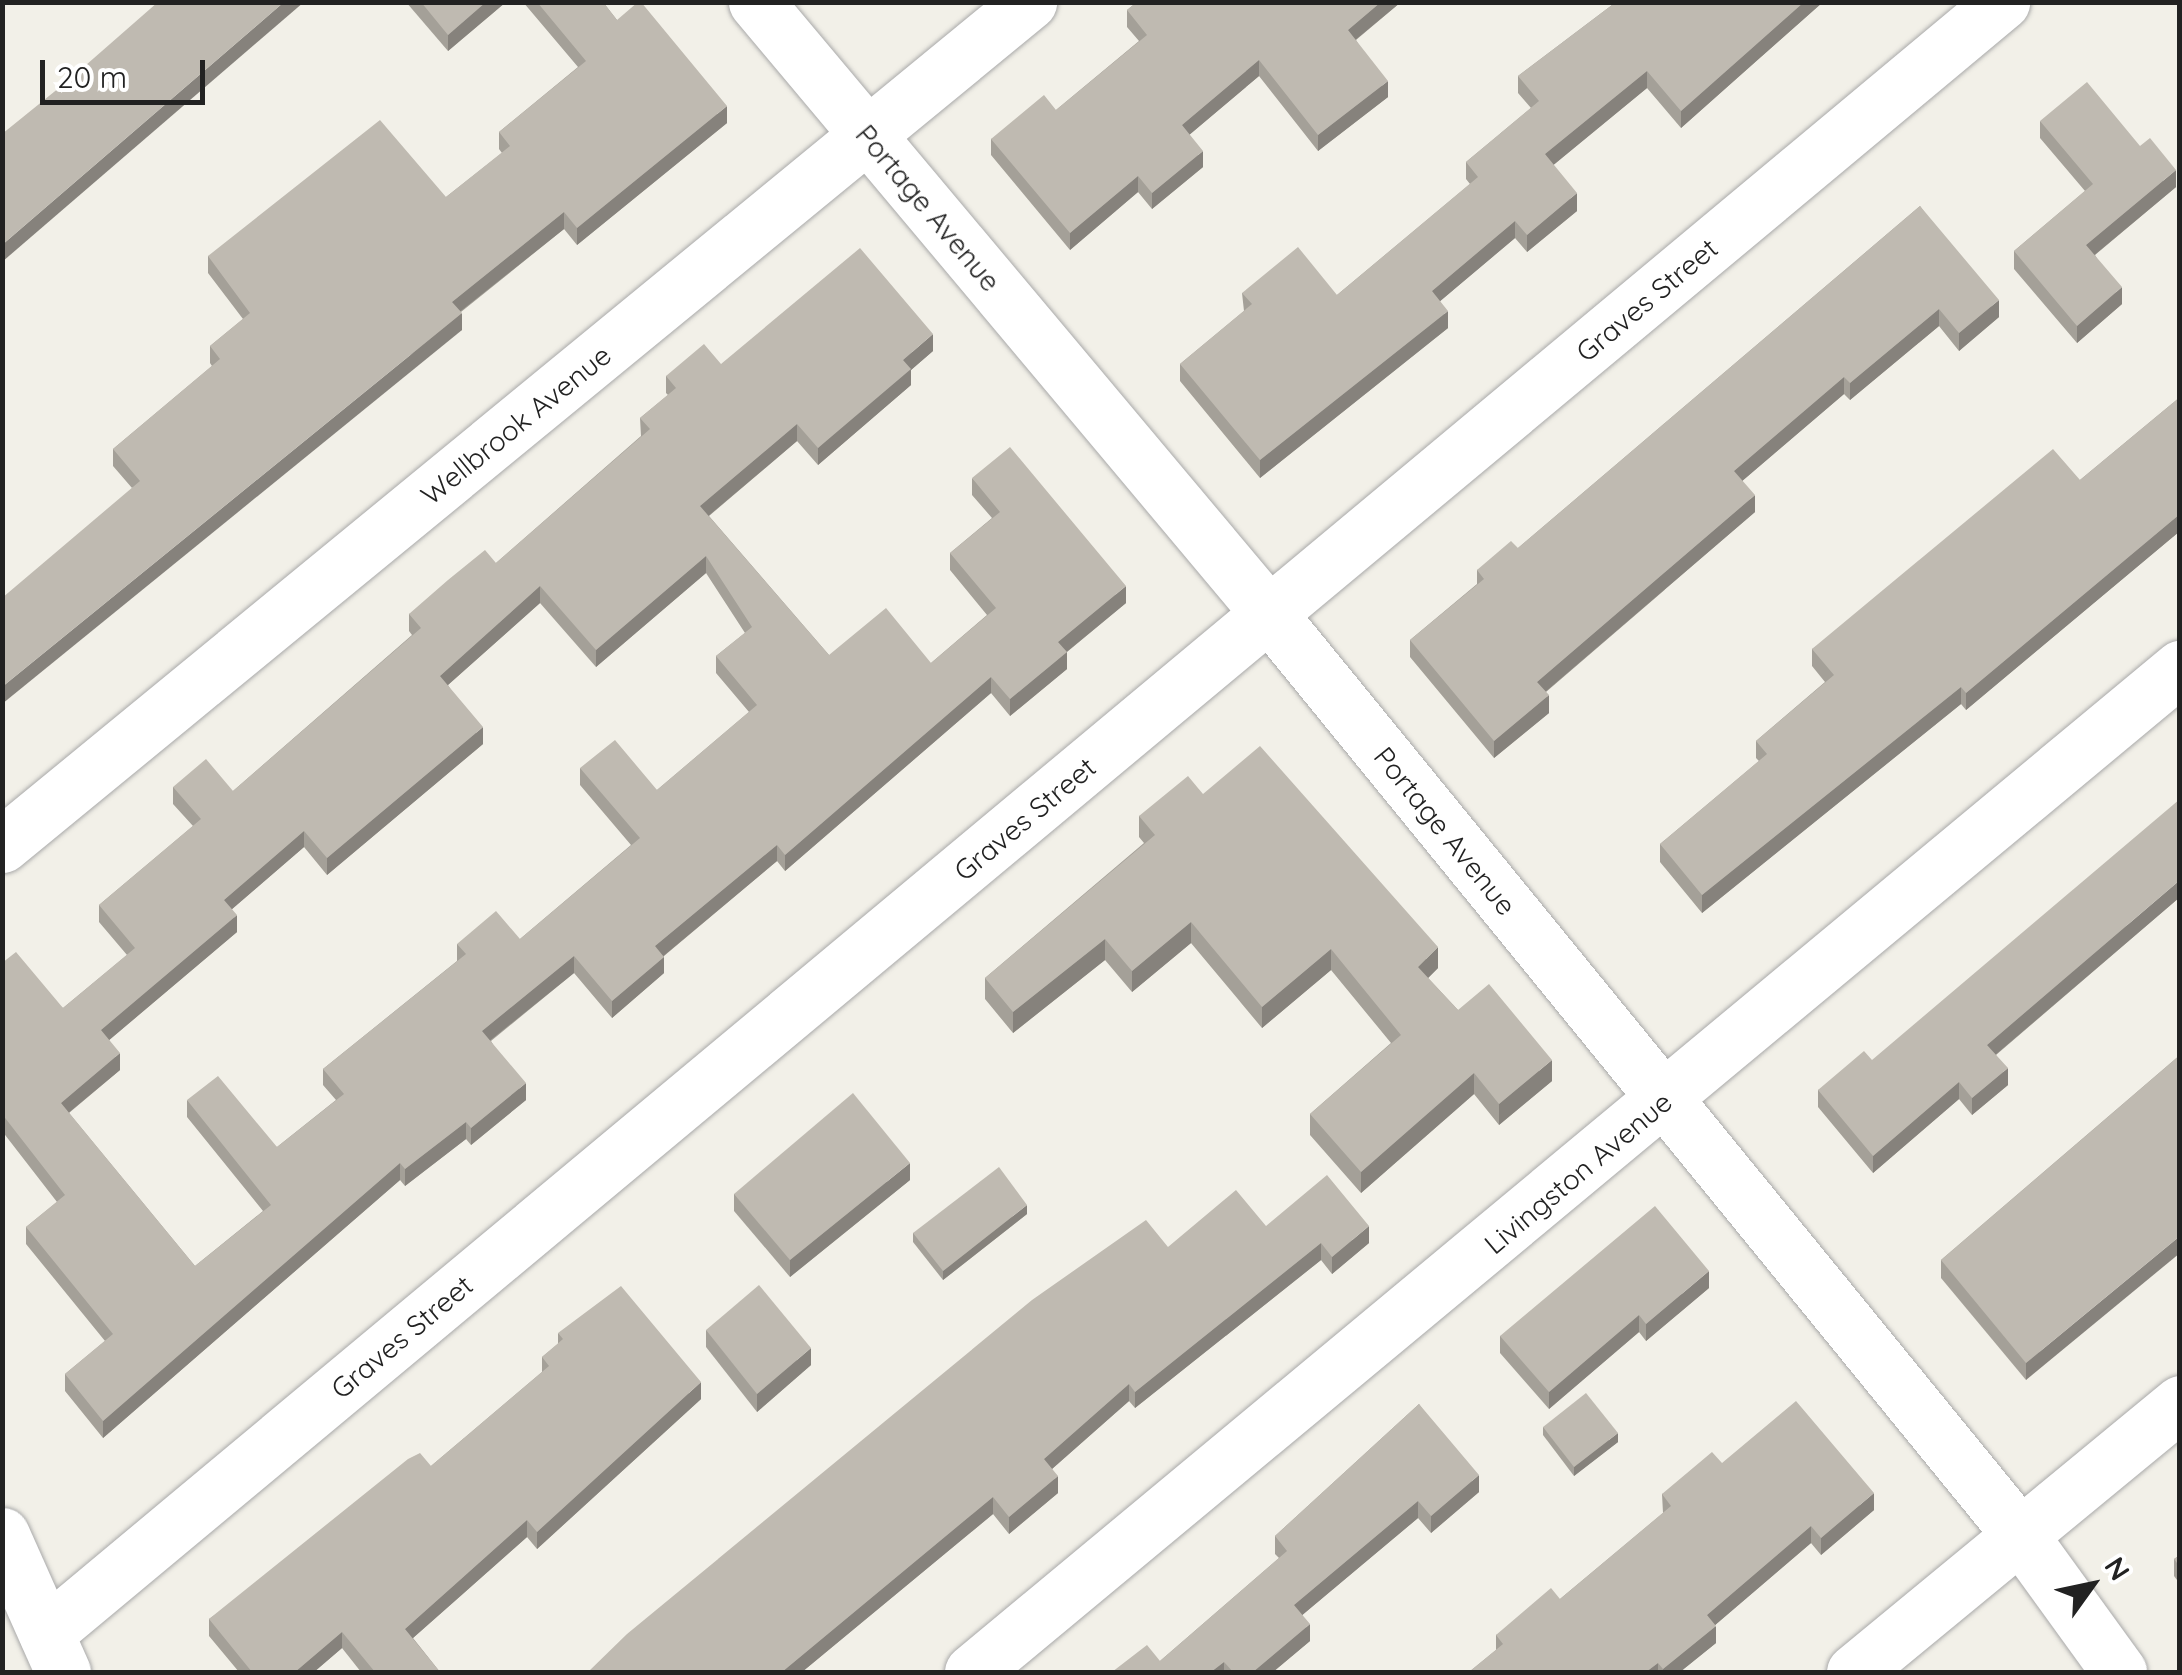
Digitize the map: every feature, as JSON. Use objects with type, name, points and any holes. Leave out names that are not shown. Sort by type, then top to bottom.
[{"type":"street","name":"Portage Avenue","points":[[756,2],[1270,616],[1666,1100],[2020,1535],[2119,1672]]},
{"type":"street","name":"Wellbrook Avenue","points":[[2,845],[1028,2]]},
{"type":"street","name":"Graves Street","points":[[54,1653],[1270,616],[2002,2]]},
{"type":"street","name":"Livingston Avenue","points":[[972,1672],[1666,1100],[2180,668]]},
{"type":"street","points":[[1854,1672],[2180,1403]]},
{"type":"street","points":[[2,1534],[54,1653]]},
{"type":"building","points":[[158,2],[284,2],[2,245],[2,134]]},
{"type":"building","points":[[421,2],[486,2],[448,35]]},
{"type":"building","points":[[537,2],[603,2],[617,20],[641,2],[727,106],[577,228],[564,212],[452,302],[462,313],[2,687],[2,598],[140,481],[113,449],[220,359],[210,346],[250,313],[208,256],[380,120],[446,197],[510,146],[499,132],[586,61]]},
{"type":"building","points":[[1137,2],[1381,2],[1348,30],[1388,81],[1318,135],[1259,60],[1182,125],[1203,151],[1152,193],[1138,176],[1070,233],[991,139],[1044,95],[1056,110],[1147,35],[1127,10]]},
{"type":"building","points":[[1616,2],[1804,2],[1681,111],[1647,71],[1545,154],[1577,193],[1527,235],[1515,221],[1432,291],[1448,311],[1260,460],[1180,364],[1252,304],[1242,293],[1298,247],[1337,295],[1478,177],[1466,162],[1539,101],[1518,76]]},
{"type":"building","points":[[2087,82],[2140,146],[2150,138],[2176,170],[2086,245],[2122,287],[2077,326],[2014,251],[2093,184],[2040,121]]},
{"type":"building","points":[[1920,206],[1999,300],[1959,333],[1939,309],[1850,383],[1844,377],[1734,471],[1755,495],[1537,682],[1549,695],[1494,741],[1410,640],[1484,579],[1477,570],[1511,541],[1518,548]]},
{"type":"building","points":[[860,248],[933,334],[903,360],[911,369],[818,448],[797,424],[700,506],[829,655],[886,608],[931,663],[996,608],[950,553],[1000,512],[972,478],[1010,447],[1126,586],[1058,642],[1067,652],[1010,699],[991,677],[785,855],[777,845],[655,946],[664,957],[612,1001],[574,956],[482,1031],[526,1083],[471,1128],[466,1122],[405,1169],[400,1163],[103,1421],[65,1374],[113,1334],[26,1227],[65,1195],[2,1114],[2,963],[16,952],[63,1008],[135,948],[99,905],[201,819],[173,787],[206,759],[233,791],[421,628],[409,614],[448,580],[485,550],[496,563],[650,429],[640,418],[676,388],[666,376],[704,344],[721,364]],"holes":[[[706,556],[752,627],[716,656],[757,705],[657,790],[615,740],[580,768],[640,838],[520,939],[496,911],[457,944],[466,954],[323,1069],[344,1094],[277,1147],[218,1076],[187,1100],[271,1205],[195,1266],[61,1103],[120,1053],[101,1030],[237,915],[224,900],[304,831],[327,858],[483,727],[440,676],[540,586],[596,650]]]},
{"type":"building","points":[[2180,397],[2180,514],[1966,693],[1961,687],[1702,895],[1660,844],[1767,754],[1756,741],[1834,675],[1812,649],[2053,449],[2080,480]]},
{"type":"building","points":[[1260,746],[1438,947],[1418,967],[1458,1010],[1489,984],[1552,1060],[1499,1104],[1474,1073],[1361,1172],[1310,1114],[1401,1035],[1331,949],[1262,1007],[1191,922],[1132,971],[1105,939],[1013,1012],[985,978],[1155,835],[1139,816],[1188,776],[1203,794]]},
{"type":"building","points":[[2180,799],[2180,880],[1987,1045],[2008,1068],[1972,1098],[1959,1082],[1873,1156],[1818,1090],[1864,1051],[1872,1060]]},
{"type":"building","points":[[2180,1055],[2180,1236],[2026,1363],[1941,1260]]},
{"type":"building","points":[[853,1093],[910,1163],[790,1260],[734,1194]]},
{"type":"building","points":[[999,1167],[1027,1205],[943,1271],[913,1233]]},
{"type":"building","points":[[1327,1175],[1369,1226],[1332,1257],[1321,1243],[1135,1392],[1129,1384],[1044,1459],[1058,1476],[1009,1517],[993,1497],[782,1672],[588,1672],[627,1634],[1032,1300],[1146,1220],[1168,1247],[1236,1190],[1266,1226]]},
{"type":"building","points":[[1655,1206],[1709,1271],[1646,1324],[1639,1315],[1549,1392],[1500,1336]]},
{"type":"building","points":[[759,1285],[811,1348],[757,1394],[706,1330]]},
{"type":"building","points":[[621,1286],[701,1382],[537,1532],[527,1520],[405,1629],[440,1672],[375,1672],[342,1632],[295,1672],[252,1672],[209,1619],[408,1459],[420,1453],[431,1466],[549,1366],[542,1357],[563,1339],[558,1333]]},
{"type":"building","points":[[1586,1393],[1618,1433],[1574,1467],[1543,1427]]},
{"type":"building","points":[[1796,1401],[1874,1493],[1821,1538],[1811,1526],[1707,1615],[1716,1626],[1663,1669],[1658,1663],[1646,1672],[1469,1672],[1503,1644],[1496,1635],[1551,1588],[1560,1599],[1671,1506],[1662,1494],[1712,1452],[1722,1463]]},
{"type":"building","points":[[1419,1404],[1479,1475],[1431,1516],[1418,1501],[1294,1605],[1310,1624],[1253,1672],[1233,1672],[1224,1662],[1211,1672],[1112,1672],[1147,1645],[1160,1661],[1287,1551],[1275,1536]]}]
